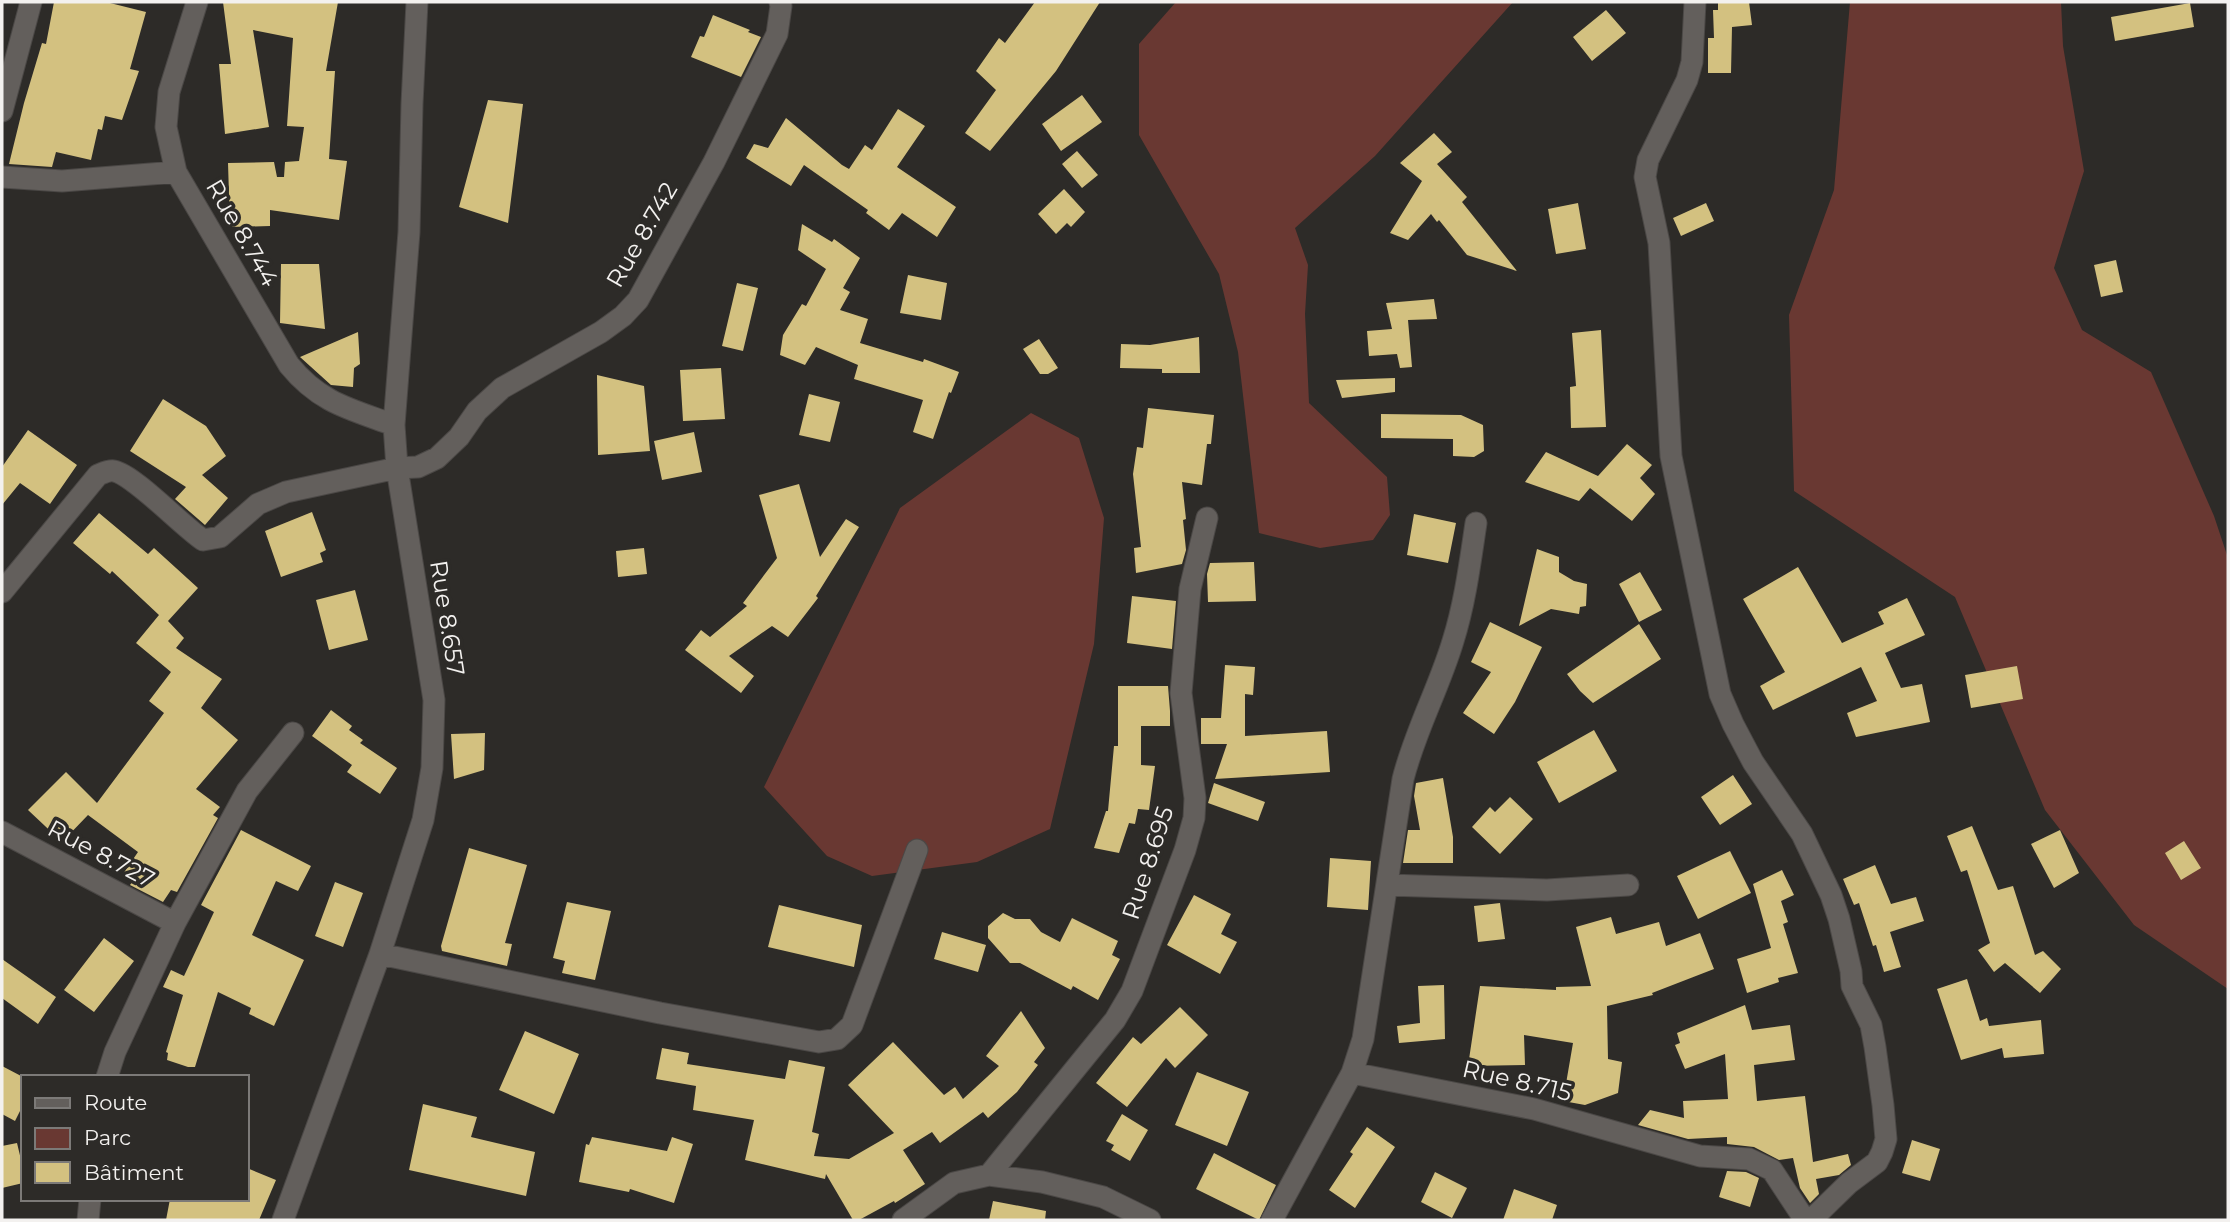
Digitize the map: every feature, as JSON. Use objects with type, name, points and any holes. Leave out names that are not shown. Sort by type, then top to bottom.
[{"type":"street","points":[[2,111],[31,2]]},
{"type":"street","name":"Rue 8.744","points":[[197,2],[169,92],[166,127],[176,172],[289,366],[304,383],[331,402],[394,425]]},
{"type":"street","name":"Rue 8.657","points":[[283,1220],[380,954],[424,820],[432,768],[435,734],[433,700],[397,468],[394,425],[409,232],[417,2]]},
{"type":"street","name":"Rue 8.742","points":[[2,592],[98,475],[112,471],[127,476],[203,540],[220,537],[258,504],[286,492],[397,468],[418,467],[437,458],[459,437],[477,411],[502,388],[601,331],[623,316],[638,300],[714,162],[777,34],[780,2]]},
{"type":"street","points":[[1695,2],[1692,62],[1687,80],[1648,160],[1645,177],[1659,243],[1671,456],[1720,694],[1748,753],[1802,834],[1831,895],[1851,971],[1852,986],[1871,1025],[1883,1105],[1886,1139],[1877,1162],[1849,1183],[1811,1220]]},
{"type":"street","points":[[2,177],[62,181],[176,172]]},
{"type":"street","name":"Rue 8.695","points":[[989,1175],[1115,1020],[1132,991],[1185,850],[1194,818],[1195,798],[1181,693],[1190,589],[1207,517]]},
{"type":"street","points":[[1272,1220],[1352,1073],[1363,1040],[1403,779],[1410,750],[1453,643],[1463,604],[1476,523]]},
{"type":"street","points":[[108,1075],[115,1052],[175,923],[247,791],[293,733]]},
{"type":"street","name":"Rue 8.727","points":[[2,832],[175,923]]},
{"type":"street","points":[[380,954],[660,1013],[819,1042],[837,1039],[852,1025],[917,850]]},
{"type":"street","points":[[1387,885],[1547,890],[1629,885]]},
{"type":"street","name":"Rue 8.715","points":[[1352,1073],[1534,1109],[1700,1156],[1749,1159],[1772,1170],[1804,1220]]},
{"type":"street","points":[[903,1220],[954,1183],[989,1175],[1042,1182],[1102,1198],[1150,1220]]},
{"type":"street","points":[[88,1220],[90,1201]]},
{"type":"green space","points":[[1176,2],[1513,2],[1375,156],[1295,228],[1308,265],[1305,314],[1309,403],[1387,477],[1390,515],[1373,540],[1320,548],[1259,533],[1238,352],[1219,274],[1139,135],[1139,44]]},
{"type":"green space","points":[[1850,2],[2061,2],[2063,46],[2084,171],[2054,268],[2082,330],[2151,372],[2214,516],[2228,558],[2228,989],[2134,925],[2045,810],[1955,597],[1794,491],[1789,315],[1834,190]]},
{"type":"green space","points":[[1031,413],[1079,438],[1104,518],[1094,644],[1050,829],[977,862],[872,876],[827,856],[764,787],[900,508]]},
{"type":"building","points":[[54,2],[106,2],[146,12],[130,69],[139,71],[122,120],[105,116],[102,130],[98,129],[91,160],[56,152],[52,167],[9,164],[42,43],[46,44]]},
{"type":"building","points":[[223,2],[338,2],[326,71],[335,71],[329,159],[347,161],[339,220],[270,210],[270,226],[230,227],[228,163],[274,162],[277,177],[284,177],[285,162],[299,161],[304,127],[287,126],[293,38],[253,30],[269,127],[225,134],[219,64],[231,64]]},
{"type":"building","points":[[1035,2],[1100,2],[1056,71],[990,151],[965,133],[996,90],[976,71],[999,38],[1005,43]]},
{"type":"building","points":[[1718,2],[1749,2],[1752,25],[1732,27],[1731,73],[1708,73],[1708,38],[1714,38],[1713,10],[1718,10]]},
{"type":"building","points":[[2190,3],[2194,27],[2115,41],[2111,17]]},
{"type":"building","points":[[1606,10],[1626,33],[1592,61],[1573,37]]},
{"type":"building","points":[[713,15],[761,37],[741,77],[691,57],[700,36],[704,37]]},
{"type":"building","points":[[1082,95],[1102,122],[1061,151],[1042,124]]},
{"type":"building","points":[[488,100],[523,104],[508,223],[459,207]]},
{"type":"building","points":[[898,109],[925,126],[897,167],[956,207],[937,237],[902,213],[889,230],[866,213],[868,210],[804,165],[791,186],[746,158],[754,144],[768,148],[786,118],[849,169],[865,145],[872,150]]},
{"type":"building","points":[[1434,133],[1452,152],[1437,164],[1467,197],[1462,202],[1517,271],[1467,255],[1431,214],[1408,240],[1390,233],[1422,181],[1400,163]]},
{"type":"building","points":[[1077,151],[1098,175],[1082,188],[1062,164]]},
{"type":"building","points":[[1064,189],[1085,212],[1071,227],[1067,223],[1056,234],[1038,214]]},
{"type":"building","points":[[1578,203],[1586,249],[1556,254],[1548,209]]},
{"type":"building","points":[[1706,203],[1714,221],[1681,236],[1673,218]]},
{"type":"building","points":[[802,224],[832,242],[834,239],[860,258],[843,288],[850,292],[840,310],[868,319],[860,343],[923,362],[924,359],[959,372],[933,439],[913,432],[923,400],[854,379],[858,365],[816,347],[805,365],[780,355],[783,335],[802,304],[806,306],[826,269],[798,250]]},
{"type":"building","points":[[2116,260],[2123,292],[2101,297],[2094,265]]},
{"type":"building","points":[[281,264],[319,264],[325,329],[280,323]]},
{"type":"building","points":[[908,275],[947,283],[941,320],[900,313]]},
{"type":"building","points":[[737,283],[758,288],[743,351],[722,346]]},
{"type":"building","points":[[1434,299],[1437,319],[1408,320],[1412,367],[1400,368],[1397,354],[1369,356],[1367,331],[1392,329],[1386,303]]},
{"type":"building","points":[[1601,330],[1606,427],[1571,428],[1570,387],[1576,386],[1572,333]]},
{"type":"building","points":[[358,332],[360,364],[354,368],[353,387],[331,385],[300,357]]},
{"type":"building","points":[[1199,337],[1200,373],[1162,373],[1162,369],[1120,368],[1121,344],[1150,345]]},
{"type":"building","points":[[1039,339],[1058,368],[1048,374],[1040,374],[1023,349]]},
{"type":"building","points":[[721,368],[725,419],[683,421],[680,370]]},
{"type":"building","points":[[597,375],[644,386],[650,451],[598,455]]},
{"type":"building","points":[[1395,378],[1395,392],[1342,398],[1336,380]]},
{"type":"building","points":[[809,394],[840,402],[830,442],[799,435]]},
{"type":"building","points":[[163,399],[206,426],[226,456],[202,475],[228,498],[205,525],[175,499],[186,487],[130,451]]},
{"type":"building","points":[[1148,408],[1214,415],[1202,485],[1182,482],[1186,550],[1182,564],[1136,573],[1134,548],[1141,547],[1133,474],[1137,447],[1143,448]]},
{"type":"building","points":[[1381,414],[1461,415],[1483,425],[1484,451],[1474,457],[1453,456],[1453,439],[1381,438]]},
{"type":"building","points":[[28,430],[77,465],[50,504],[20,483],[2,505],[2,467]]},
{"type":"building","points":[[694,432],[702,472],[662,480],[654,441]]},
{"type":"building","points":[[1627,444],[1652,465],[1640,478],[1655,494],[1632,521],[1590,488],[1579,501],[1525,482],[1546,452],[1598,476]]},
{"type":"building","points":[[799,484],[820,557],[846,519],[859,527],[816,596],[818,598],[788,637],[772,626],[729,656],[754,676],[741,693],[685,650],[701,630],[710,637],[747,606],[743,603],[777,558],[759,495]]},
{"type":"building","points":[[312,512],[326,550],[320,553],[323,562],[281,577],[265,531]]},
{"type":"building","points":[[99,513],[148,554],[154,548],[198,588],[168,621],[184,638],[176,648],[222,679],[201,708],[238,740],[196,789],[220,807],[213,815],[218,818],[177,892],[171,890],[163,902],[130,885],[133,881],[123,874],[138,852],[88,815],[62,842],[28,810],[66,772],[97,803],[164,713],[149,701],[171,672],[136,643],[159,615],[112,571],[110,574],[73,543]]},
{"type":"building","points":[[1414,514],[1456,523],[1448,563],[1407,555]]},
{"type":"building","points":[[644,548],[647,574],[618,577],[616,551]]},
{"type":"building","points":[[1537,549],[1559,557],[1559,572],[1574,581],[1587,584],[1586,606],[1580,607],[1579,614],[1551,609],[1519,626]]},
{"type":"building","points":[[1254,562],[1256,601],[1208,602],[1207,574],[1210,563]]},
{"type":"building","points":[[1798,567],[1842,643],[1884,624],[1878,612],[1907,598],[1925,635],[1885,653],[1901,688],[1922,684],[1930,722],[1856,737],[1847,713],[1877,701],[1861,667],[1773,710],[1760,686],[1785,672],[1743,599]]},
{"type":"building","points":[[1640,572],[1662,610],[1639,622],[1619,584]]},
{"type":"building","points":[[355,590],[368,640],[329,650],[316,600]]},
{"type":"building","points":[[1132,596],[1176,601],[1172,649],[1127,643]]},
{"type":"building","points":[[1490,622],[1542,647],[1515,702],[1494,734],[1463,713],[1491,672],[1471,662]]},
{"type":"building","points":[[1639,624],[1661,659],[1593,703],[1567,674]]},
{"type":"building","points":[[1225,665],[1255,667],[1253,695],[1245,694],[1245,736],[1327,731],[1330,772],[1215,779],[1227,744],[1201,744],[1201,718],[1221,718]]},
{"type":"building","points":[[2017,666],[2023,699],[1971,708],[1965,675]]},
{"type":"building","points":[[1118,686],[1168,686],[1170,711],[1170,726],[1141,726],[1141,765],[1155,766],[1149,810],[1138,809],[1135,824],[1129,823],[1119,853],[1094,848],[1108,811],[1114,746],[1118,746]]},
{"type":"building","points":[[331,710],[352,726],[349,730],[363,740],[360,743],[397,768],[380,794],[347,772],[352,765],[312,736]]},
{"type":"building","points":[[1594,730],[1617,771],[1559,803],[1537,762]]},
{"type":"building","points":[[485,733],[484,770],[454,779],[451,734]]},
{"type":"building","points":[[1733,775],[1752,804],[1720,825],[1701,797]]},
{"type":"building","points":[[1443,778],[1453,837],[1453,863],[1403,863],[1408,830],[1420,830],[1414,796],[1416,783]]},
{"type":"building","points":[[1214,783],[1265,802],[1258,821],[1208,803]]},
{"type":"building","points":[[1510,797],[1533,819],[1500,854],[1472,827],[1490,807],[1495,812]]},
{"type":"building","points":[[1972,826],[1998,890],[2013,886],[2035,955],[2043,951],[2061,969],[2040,993],[2005,963],[1994,972],[1978,950],[1990,943],[1967,870],[1961,872],[1947,836]]},
{"type":"building","points":[[241,830],[311,866],[298,891],[276,881],[252,935],[304,960],[274,1026],[249,1014],[251,1008],[218,992],[195,1067],[188,1067],[167,1060],[166,1052],[183,995],[163,987],[171,970],[184,976],[214,912],[201,905]]},
{"type":"building","points":[[2060,830],[2079,873],[2054,888],[2031,844]]},
{"type":"building","points":[[2184,841],[2201,868],[2181,880],[2165,853]]},
{"type":"building","points":[[469,848],[527,865],[505,943],[512,944],[507,966],[442,951],[441,946]]},
{"type":"building","points":[[1730,851],[1751,893],[1698,919],[1677,876]]},
{"type":"building","points":[[1330,858],[1371,861],[1368,910],[1327,907]]},
{"type":"building","points":[[1875,865],[1891,904],[1916,897],[1924,921],[1890,932],[1901,967],[1884,972],[1859,903],[1854,905],[1843,879]]},
{"type":"building","points":[[1782,870],[1794,895],[1781,901],[1788,922],[1783,924],[1798,973],[1778,978],[1779,982],[1747,993],[1737,959],[1771,948],[1753,884]]},
{"type":"building","points":[[335,882],[363,893],[343,947],[315,936]]},
{"type":"building","points":[[1194,895],[1231,914],[1221,934],[1237,942],[1220,974],[1167,945]]},
{"type":"building","points":[[567,902],[611,911],[595,980],[562,973],[565,961],[553,958]]},
{"type":"building","points":[[1500,903],[1505,939],[1478,942],[1474,906]]},
{"type":"building","points":[[779,905],[862,925],[854,967],[768,947]]},
{"type":"building","points":[[1003,913],[1015,919],[1030,919],[1041,932],[1060,942],[1072,918],[1118,941],[1112,955],[1120,959],[1098,1000],[1073,986],[1071,990],[1020,963],[1010,963],[988,938],[988,926]]},
{"type":"building","points":[[1611,917],[1616,934],[1659,922],[1666,946],[1700,933],[1714,969],[1652,993],[1653,995],[1607,1006],[1608,1059],[1622,1062],[1618,1093],[1585,1105],[1563,1101],[1573,1043],[1524,1035],[1525,1065],[1468,1066],[1480,986],[1556,990],[1556,987],[1591,986],[1576,927]]},
{"type":"building","points":[[942,932],[986,945],[978,972],[934,959]]},
{"type":"building","points":[[104,938],[134,961],[94,1012],[64,990]]},
{"type":"building","points":[[2,959],[56,997],[38,1024],[2,998]]},
{"type":"building","points":[[1967,979],[1980,1021],[1987,1018],[1989,1026],[2041,1020],[2044,1054],[2004,1058],[2002,1048],[1961,1060],[1937,989]]},
{"type":"building","points":[[1444,985],[1445,1039],[1399,1043],[1397,1026],[1420,1023],[1418,986]]},
{"type":"building","points":[[1745,1005],[1752,1030],[1790,1025],[1795,1060],[1754,1065],[1757,1101],[1805,1096],[1813,1162],[1848,1154],[1851,1165],[1839,1175],[1816,1179],[1819,1194],[1810,1203],[1800,1188],[1793,1158],[1779,1160],[1754,1147],[1727,1144],[1727,1137],[1688,1139],[1638,1125],[1650,1110],[1684,1118],[1683,1101],[1728,1099],[1725,1054],[1685,1069],[1675,1045],[1680,1043],[1677,1033]]},
{"type":"building","points":[[1180,1007],[1208,1035],[1175,1068],[1166,1058],[1127,1107],[1096,1083],[1133,1037],[1141,1044]]},
{"type":"building","points":[[1021,1011],[1045,1048],[1034,1062],[1038,1065],[1017,1092],[988,1118],[983,1112],[940,1143],[932,1132],[903,1150],[925,1184],[895,1203],[894,1201],[859,1220],[853,1220],[826,1174],[825,1179],[745,1160],[754,1120],[693,1110],[696,1086],[656,1079],[662,1048],[689,1053],[687,1064],[785,1079],[789,1060],[825,1067],[812,1132],[819,1134],[814,1156],[849,1159],[894,1133],[848,1085],[893,1042],[944,1095],[955,1087],[963,1099],[999,1066],[986,1056]]},
{"type":"building","points":[[525,1031],[579,1054],[554,1114],[499,1090]]},
{"type":"building","points":[[2,1066],[21,1076],[21,1109],[15,1121],[2,1114]]},
{"type":"building","points":[[1197,1072],[1249,1092],[1227,1146],[1175,1125]]},
{"type":"building","points":[[423,1104],[477,1117],[471,1137],[535,1152],[526,1196],[409,1170]]},
{"type":"building","points":[[1122,1114],[1148,1130],[1130,1161],[1111,1150],[1114,1145],[1106,1141]]},
{"type":"building","points":[[1367,1127],[1395,1147],[1355,1208],[1329,1190]]},
{"type":"building","points":[[592,1137],[667,1151],[672,1137],[693,1144],[674,1203],[630,1189],[629,1192],[579,1182],[586,1144],[589,1145]]},
{"type":"building","points":[[1912,1140],[1940,1149],[1930,1181],[1902,1173]]},
{"type":"building","points":[[17,1143],[21,1160],[21,1183],[2,1188],[2,1146]]},
{"type":"building","points":[[1214,1153],[1276,1185],[1259,1220],[1196,1189]]},
{"type":"building","points":[[248,1168],[276,1180],[259,1220],[166,1220],[170,1201],[248,1201]]},
{"type":"building","points":[[1727,1171],[1746,1172],[1759,1178],[1750,1207],[1719,1197]]},
{"type":"building","points":[[1435,1172],[1467,1188],[1452,1218],[1421,1202]]},
{"type":"building","points":[[1514,1189],[1557,1205],[1552,1220],[1503,1220]]},
{"type":"building","points":[[993,1201],[1046,1211],[1045,1220],[989,1220]]}]
